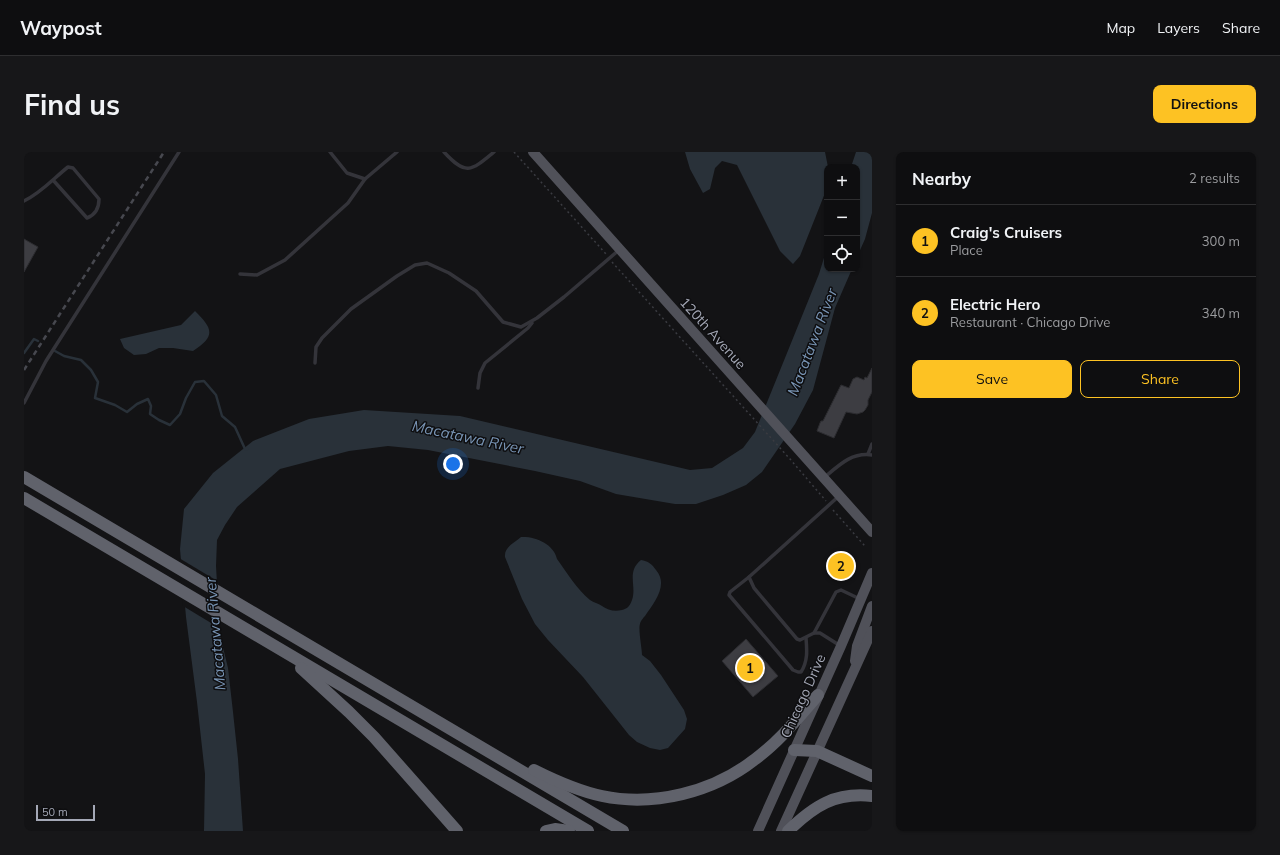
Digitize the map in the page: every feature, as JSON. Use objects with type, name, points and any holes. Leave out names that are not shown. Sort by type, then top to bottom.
[{"type":"highway","points":[[24,477],[623,831]]},
{"type":"highway","points":[[24,498],[588,831]]},
{"type":"highway","points":[[283,651],[362,724],[457,831]]},
{"type":"highway","points":[[478,745],[568,786],[590,793],[614,798],[641,800],[669,797],[705,787],[740,770],[759,757],[797,720],[818,695]]},
{"type":"highway","points":[[794,750],[817,751],[872,776]]},
{"type":"highway","points":[[788,831],[812,810],[831,800],[853,795],[872,796]]},
{"type":"highway","points":[[546,831],[555,829],[569,831]]},
{"type":"main road","name":"120th Avenue","points":[[533,152],[872,532]]},
{"type":"main road","name":"Chicago Drive","points":[[758,831],[841,646],[872,572]]},
{"type":"main road","points":[[855,669],[857,646],[872,606]]},
{"type":"main road","points":[[781,831],[872,631]]},
{"type":"lane","points":[[24,404],[46,361],[180,152]]},
{"type":"lane","points":[[330,152],[347,173],[366,179]]},
{"type":"lane","points":[[240,274],[257,275],[285,260],[348,203],[366,179],[397,152]]},
{"type":"lane","points":[[444,152],[459,167],[468,168],[478,166],[494,152]]},
{"type":"lane","points":[[24,201],[37,194],[53,180],[68,167],[73,168],[99,199],[99,205],[93,216],[87,218],[53,180]]},
{"type":"lane","points":[[315,363],[316,347],[322,338],[350,309],[415,265],[427,263],[449,274],[476,291],[504,322],[521,326],[534,320],[588,278],[620,249]]},
{"type":"lane","points":[[478,388],[480,373],[485,363],[528,328],[534,320]]},
{"type":"lane","points":[[824,478],[843,461],[861,455],[870,454],[872,444]]},
{"type":"lane","points":[[806,638],[807,655],[805,666],[801,672],[798,672],[793,670],[729,595],[730,592],[840,496]]},
{"type":"lane","points":[[749,577],[754,588],[797,639],[800,640],[814,633],[836,592],[841,590],[861,599]]},
{"type":"lane","points":[[814,633],[820,633],[841,646]]},
{"type":"path","points":[[514,152],[790,459]]},
{"type":"water","points":[[685,152],[825,152],[827,164],[824,164],[824,196],[800,256],[793,264],[780,251],[737,165],[722,161],[715,168],[710,189],[703,193],[690,169]]},
{"type":"water","points":[[856,152],[872,152],[872,213],[865,239],[860,250],[860,164],[852,164]]},
{"type":"water","name":"Macatawa River","points":[[824,258],[824,272],[851,272],[835,308],[813,390],[795,424],[762,472],[746,485],[723,495],[696,504],[675,504],[616,494],[580,481],[535,471],[428,450],[388,446],[349,451],[280,469],[237,507],[217,540],[216,566],[220,635],[228,668],[238,759],[243,831],[204,831],[205,774],[186,617],[180,549],[184,509],[213,473],[253,441],[309,419],[364,410],[460,416],[690,470],[712,468],[743,448],[755,432],[819,274]]},
{"type":"water","points":[[195,311],[206,323],[209,332],[206,341],[193,351],[173,348],[159,348],[146,354],[134,355],[124,348],[120,339],[181,325]]},
{"type":"water","points":[[521,537],[532,538],[548,545],[572,581],[585,596],[611,610],[624,610],[630,604],[633,595],[634,569],[641,560],[650,563],[656,570],[660,576],[661,588],[656,600],[640,623],[639,630],[642,655],[650,661],[661,675],[684,710],[687,719],[685,729],[668,748],[660,750],[650,748],[637,742],[629,735],[583,677],[535,624],[522,599],[505,557],[506,550]]},
{"type":"pier","points":[[179,558],[219,582],[221,629],[183,606]]},
{"type":"building","points":[[24,239],[38,247],[24,272]]},
{"type":"building","points":[[872,368],[872,392],[865,410],[857,414],[846,412],[834,438],[817,431],[841,385],[849,388],[853,379],[857,377],[864,380],[865,377],[867,378]]},
{"type":"building","points":[[746,639],[778,676],[753,697],[722,661]]},
{"type":"waterway","points":[[24,353],[34,339],[38,341]]},
{"type":"waterway","points":[[55,351],[64,356],[81,360],[91,370],[98,382],[95,398],[115,405],[127,412],[137,404],[148,399],[151,406],[150,414],[170,425],[180,414],[186,398],[195,382],[204,381],[216,395],[222,416],[235,427],[245,449],[247,449]]},
{"type":"railway","points":[[24,370],[164,152]]},
{"type":"place","name":"Electric Hero","points":[[841,566]]},
{"type":"place","name":"Craig's Cruisers","points":[[750,668]]}]
